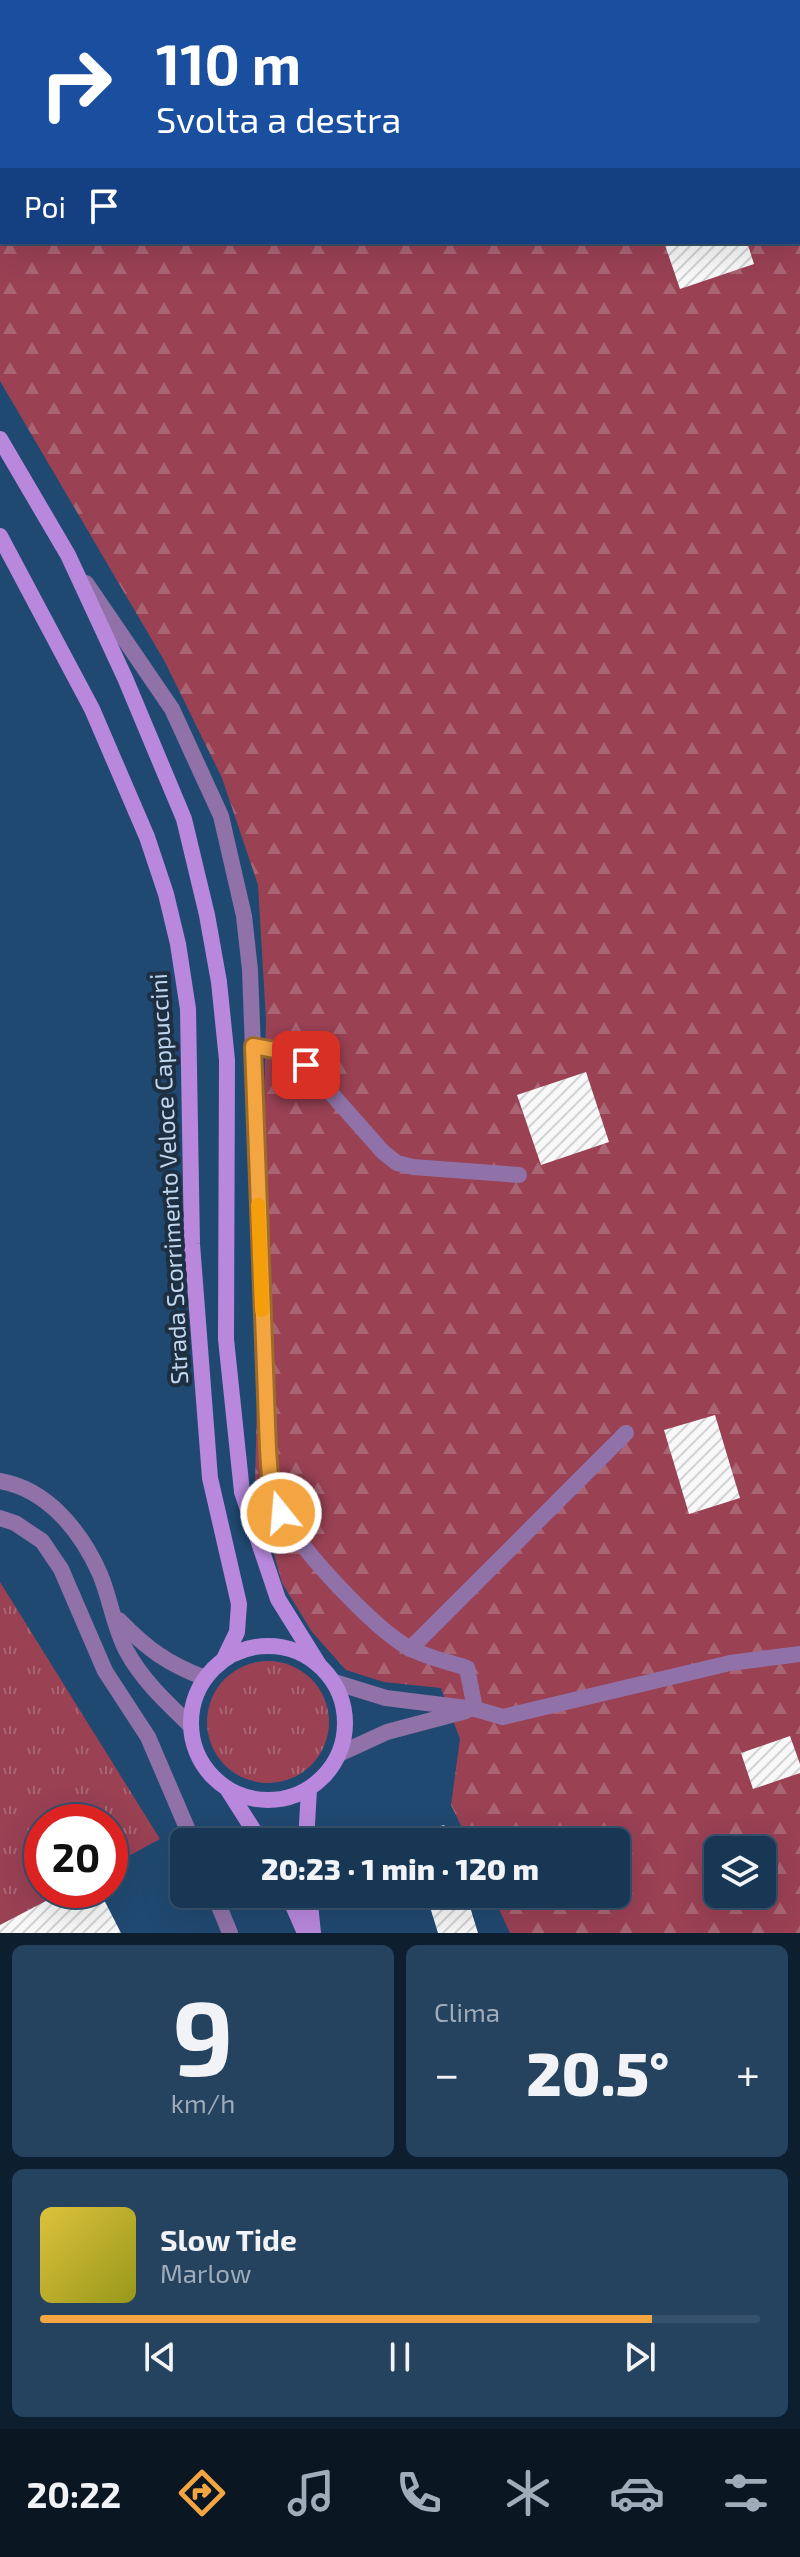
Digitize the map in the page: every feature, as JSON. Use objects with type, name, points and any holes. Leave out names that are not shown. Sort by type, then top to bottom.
[{"type":"main road","name":"Strada Scorrimento Veloce Cappuccini","points":[[0,439],[68,555],[125,678],[184,819],[219,982],[227,1060],[226,1339],[242,1492],[278,1599],[319,1665]]},
{"type":"main road","name":"Strada Scorrimento Veloce Cappuccini","points":[[0,536],[92,709],[147,837],[178,944],[188,1009],[192,1244],[210,1478],[239,1604],[237,1632],[224,1659]]},
{"type":"main road","points":[[228,1790],[254,1800],[282,1799],[309,1789],[326,1774],[339,1754],[345,1730],[343,1705],[334,1682],[319,1665],[297,1651],[272,1646],[247,1649],[224,1659],[205,1678],[194,1701],[190,1725],[195,1751],[208,1773],[228,1790],[252,1828]]},
{"type":"main road","points":[[307,1828],[309,1789]]},
{"type":"main road","points":[[294,1908],[305,1933]]},
{"type":"main road","points":[[310,1908],[313,1933]]},
{"type":"street","points":[[68,555],[172,709],[221,816],[244,916],[250,970],[270,1477],[281,1513],[296,1539],[352,1600],[410,1649],[467,1668],[475,1709]]},
{"type":"street","points":[[253,1046],[291,1053],[306,1065],[383,1152],[397,1163],[413,1167],[519,1175]]},
{"type":"street","points":[[410,1649],[626,1433]]},
{"type":"street","points":[[0,1481],[22,1485],[70,1522],[99,1572],[125,1648],[145,1681],[190,1725]]},
{"type":"street","points":[[0,1518],[15,1523],[42,1541],[61,1569],[105,1671],[148,1737],[187,1828]]},
{"type":"street","points":[[115,1616],[145,1647],[176,1667],[205,1678]]},
{"type":"street","points":[[334,1682],[386,1698],[475,1709],[503,1717],[730,1663],[800,1654]]},
{"type":"street","points":[[339,1754],[387,1732],[475,1709]]},
{"type":"street","points":[[220,1908],[230,1933]]},
{"type":"green space","points":[[0,244],[800,244],[800,1933],[510,1933],[498,1908],[630,1908],[630,1828],[462,1828],[451,1805],[460,1739],[441,1688],[384,1682],[346,1670],[312,1632],[282,1583],[255,1485],[266,1020],[258,885],[222,778],[165,662],[0,381]]},
{"type":"green space","points":[[0,1582],[160,1839],[128,1856],[128,1804],[24,1804],[24,1908],[33,1908],[0,1926]]},
{"type":"green space","points":[[268,1661],[291,1666],[311,1679],[324,1699],[329,1722],[324,1745],[311,1765],[291,1778],[268,1783],[245,1778],[225,1765],[212,1745],[207,1722],[212,1699],[225,1679],[245,1666]]},
{"type":"building","points":[[665,244],[748,244],[754,264],[680,289]]},
{"type":"building","points":[[586,1072],[609,1142],[541,1165],[517,1095]]},
{"type":"building","points":[[715,1415],[740,1498],[689,1514],[664,1430]]},
{"type":"building","points":[[790,1736],[800,1773],[753,1789],[741,1753]]},
{"type":"building","points":[[33,1908],[108,1908],[121,1933],[0,1933],[0,1925]]},
{"type":"building","points":[[430,1908],[470,1908],[478,1933],[438,1933]]},
{"type":"slow traffic","points":[[258,1205],[262,1310]]},
{"type":"route","points":[[281,1513],[270,1477],[268,1450],[253,1046],[291,1053],[306,1065]]}]
